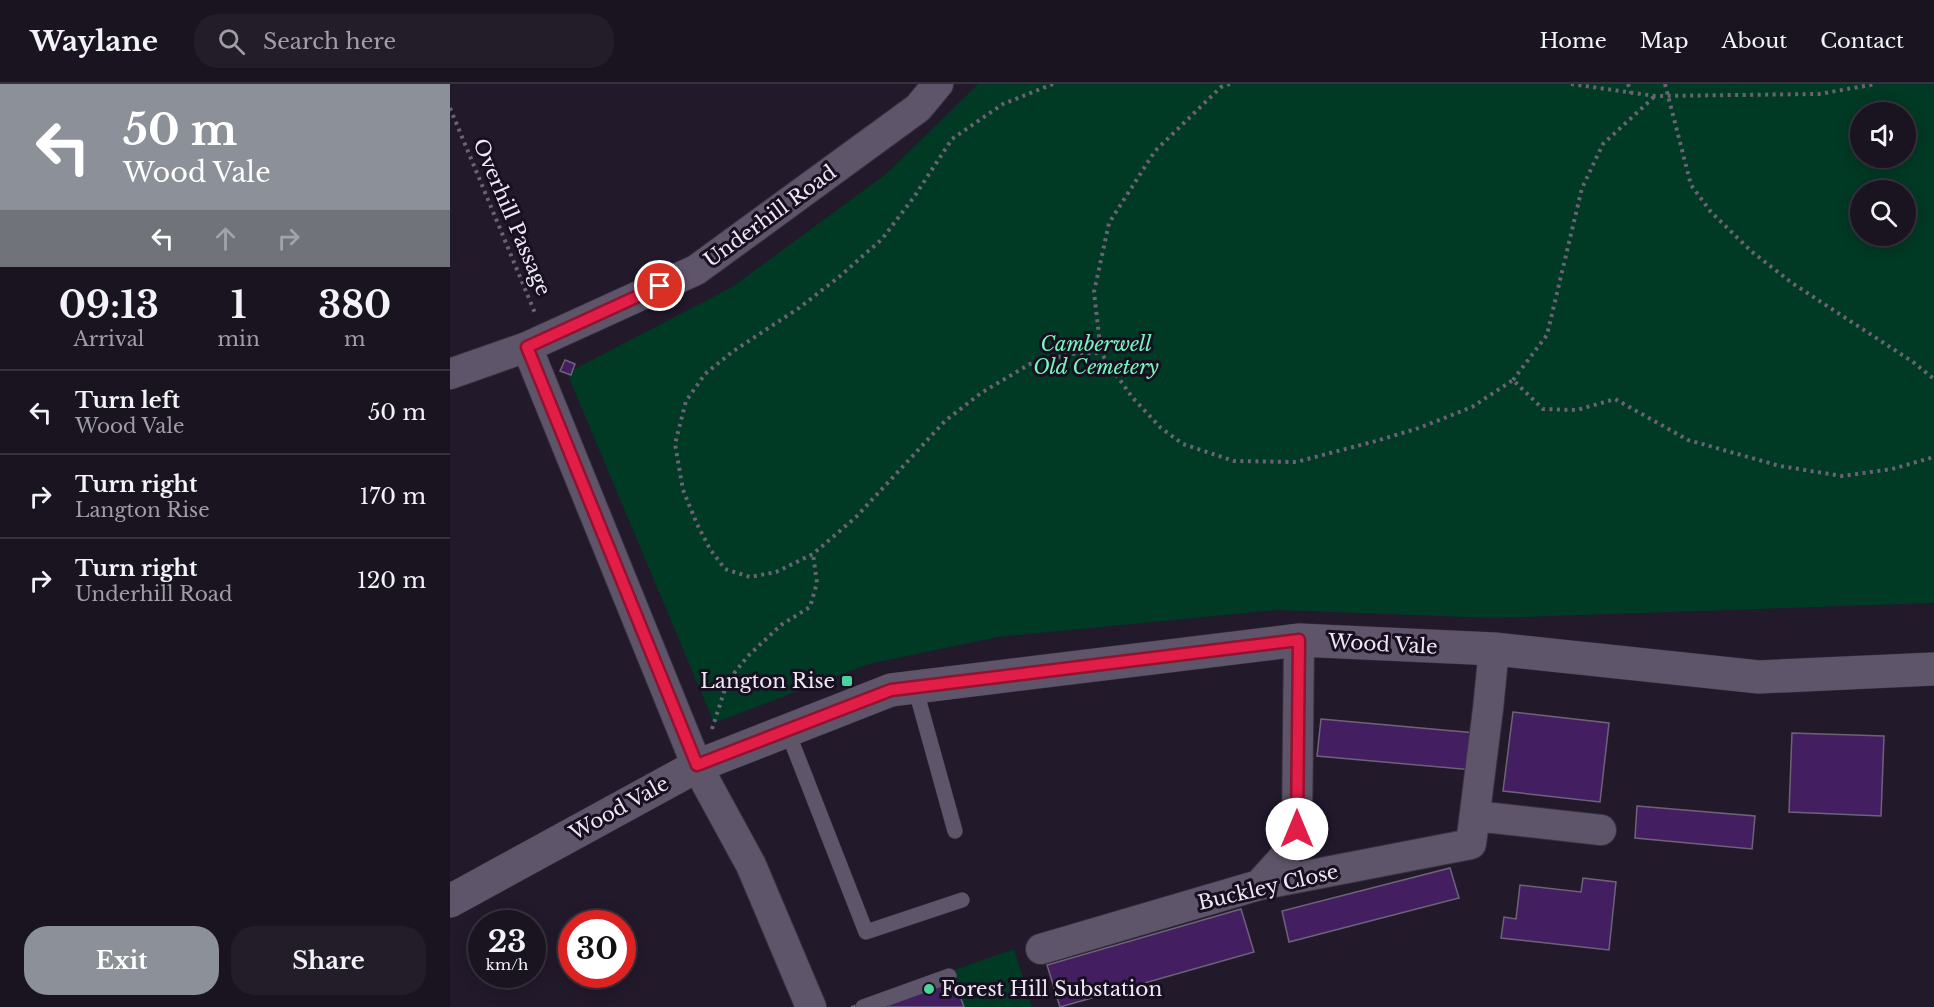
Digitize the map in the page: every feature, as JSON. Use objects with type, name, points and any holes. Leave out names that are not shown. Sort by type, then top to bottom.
[{"type":"street","name":"Underhill Road","points":[[450,374],[536,343],[696,270],[918,108],[938,84]]},
{"type":"street","points":[[536,343],[697,765],[751,865],[811,1007]]},
{"type":"street","points":[[1259,885],[1286,855],[1297,829],[1299,640]]},
{"type":"street","name":"Wood Vale","points":[[450,901],[697,765],[891,690],[1299,640],[1494,649],[1759,677],[1934,669]]},
{"type":"street","name":"Buckley Close","points":[[1041,949],[1259,885],[1471,844],[1494,649]]},
{"type":"street","points":[[1474,816],[1601,830]]},
{"type":"lane","points":[[915,687],[956,831]]},
{"type":"lane","points":[[787,730],[866,932],[962,900]]},
{"type":"lane","points":[[863,1007],[949,976]]},
{"type":"path","points":[[1053,84],[1004,104],[952,139],[914,197],[882,239],[799,308],[732,352],[705,374],[686,401],[675,444],[683,490],[710,549],[725,569],[750,577],[776,572],[813,554],[856,517],[945,421],[981,393],[1030,364],[1070,354],[1101,353]]},
{"type":"path","points":[[1230,84],[1221,87],[1155,151],[1109,224],[1094,292],[1101,353],[1132,397],[1161,428],[1183,444],[1234,462],[1296,462],[1376,441],[1419,428],[1472,407],[1513,380],[1547,334],[1582,188],[1603,144],[1655,96]]},
{"type":"path","points":[[1571,84],[1655,96],[1819,94],[1876,84]]},
{"type":"path","points":[[1628,84],[1631,93]]},
{"type":"path","points":[[1665,84],[1691,185],[1711,212],[1750,251],[1792,283],[1883,342],[1934,379]]},
{"type":"path","name":"Overhill Passage","points":[[450,108],[536,343]]},
{"type":"path","points":[[1513,380],[1543,409],[1577,410],[1615,399],[1688,440],[1780,466],[1842,476],[1892,469],[1934,457]]},
{"type":"path","points":[[697,765],[726,689],[735,672],[749,655],[781,625],[810,607],[817,583],[813,554]]},
{"type":"green space","name":"Camberwell Old Cemetery","points":[[978,84],[1934,84],[1934,603],[1493,618],[1276,610],[998,637],[869,664],[714,723],[567,373],[732,287],[886,174]]},
{"type":"green space","points":[[1014,949],[1032,1007],[964,1007],[951,971]]},
{"type":"building","points":[[565,360],[575,364],[571,375],[560,371]]},
{"type":"building","points":[[1513,712],[1609,723],[1600,802],[1503,791]]},
{"type":"building","points":[[1321,719],[1476,733],[1473,770],[1317,756]]},
{"type":"building","points":[[1792,733],[1884,736],[1881,816],[1789,812]]},
{"type":"building","points":[[1637,806],[1755,816],[1752,849],[1635,838]]},
{"type":"building","points":[[1450,868],[1459,898],[1289,942],[1282,911]]},
{"type":"building","points":[[1583,878],[1616,882],[1609,950],[1501,938],[1504,917],[1516,919],[1520,885],[1581,892]]},
{"type":"building","points":[[1241,909],[1254,952],[1060,1007],[1047,965]]},
{"type":"building","name":"Forest Hill Substation","points":[[951,971],[964,1007],[851,1007]]},
{"type":"place","name":"Langton Rise","points":[[847,681]]},
{"type":"place","name":"Forest Hill Substation","points":[[929,989]]},
{"type":"route","points":[[660,286],[527,347],[697,765],[891,690],[1299,640],[1297,829]]}]
